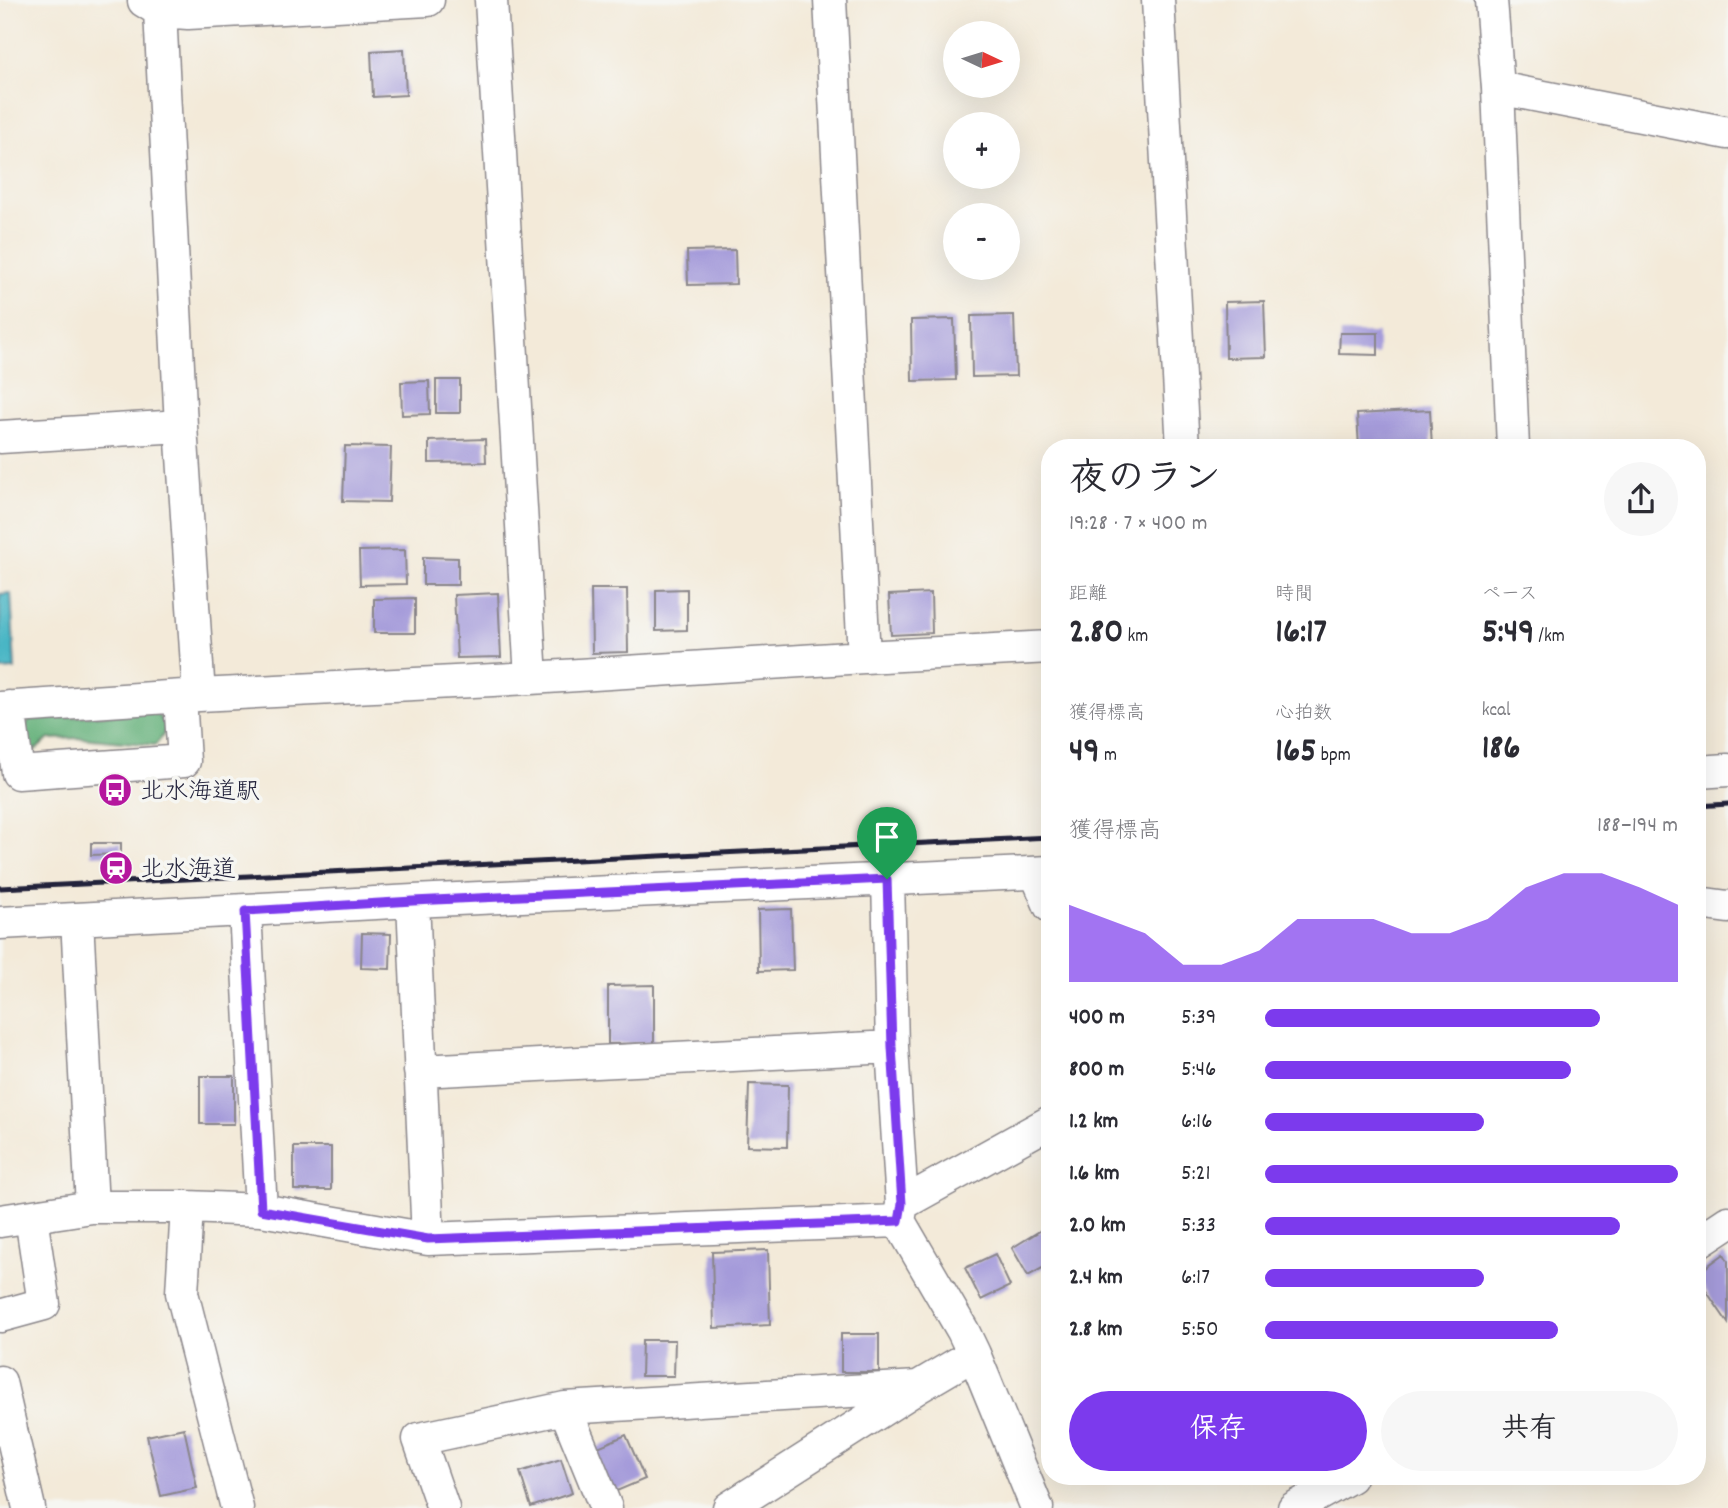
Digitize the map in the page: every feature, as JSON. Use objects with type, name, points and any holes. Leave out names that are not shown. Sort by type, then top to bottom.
[{"type":"street","points":[[428,0],[188,13],[152,5],[181,426],[190,696],[184,761],[18,773],[4,707],[190,696],[531,678],[1041,647]]},
{"type":"street","points":[[491,0],[531,678]]},
{"type":"street","points":[[830,0],[864,657]]},
{"type":"street","points":[[1158,0],[1182,439]]},
{"type":"street","points":[[1491,0],[1498,88],[1513,439]]},
{"type":"street","points":[[1498,88],[1728,133]]},
{"type":"street","points":[[0,437],[181,426]]},
{"type":"street","points":[[1706,771],[1728,770]]},
{"type":"street","points":[[0,923],[1041,872]]},
{"type":"street","points":[[887,879],[901,1212],[974,1354],[1028,1504]]},
{"type":"street","points":[[413,901],[428,1239]]},
{"type":"street","points":[[1706,904],[1728,906]]},
{"type":"street","points":[[245,911],[261,1210]]},
{"type":"street","points":[[77,919],[92,1207]]},
{"type":"street","points":[[421,1071],[892,1047]]},
{"type":"street","points":[[0,1221],[92,1207],[261,1210],[428,1239],[901,1212],[1041,1127]]},
{"type":"street","points":[[187,1207],[182,1293],[237,1508]]},
{"type":"street","points":[[0,1316],[44,1304],[31,1217]]},
{"type":"street","points":[[1706,1237],[1728,1222]]},
{"type":"street","points":[[729,1508],[974,1354]]},
{"type":"street","points":[[0,1382],[29,1508]]},
{"type":"street","points":[[443,1508],[419,1439],[565,1408],[918,1387]]},
{"type":"street","points":[[565,1408],[607,1508]]},
{"type":"street","points":[[1294,1508],[1336,1485]]},
{"type":"green space","points":[[155,712],[165,728],[163,736],[155,745],[81,738],[49,739],[34,751],[26,746],[24,728],[30,719]]},
{"type":"water","points":[[11,593],[15,669],[0,670],[0,594]]},
{"type":"building","points":[[404,49],[406,95],[373,97],[371,51]]},
{"type":"building","points":[[735,250],[736,284],[688,285],[687,251]]},
{"type":"building","points":[[1264,301],[1266,357],[1226,358],[1225,302]]},
{"type":"building","points":[[1014,315],[1016,376],[972,377],[971,316]]},
{"type":"building","points":[[954,319],[956,380],[912,381],[911,320]]},
{"type":"building","points":[[1340,333],[1378,333],[1378,355],[1339,354]]},
{"type":"building","points":[[436,380],[460,380],[460,413],[436,413]]},
{"type":"building","points":[[429,381],[430,414],[402,415],[401,382]]},
{"type":"building","points":[[1430,410],[1432,439],[1358,439],[1357,414]]},
{"type":"building","points":[[485,439],[486,462],[429,463],[429,441]]},
{"type":"building","points":[[345,446],[391,447],[389,502],[343,501]]},
{"type":"building","points":[[405,550],[406,584],[360,585],[359,551]]},
{"type":"building","points":[[423,557],[458,558],[458,585],[423,585]]},
{"type":"building","points":[[591,589],[627,589],[628,652],[592,653]]},
{"type":"building","points":[[687,589],[687,630],[656,631],[656,590]]},
{"type":"building","points":[[498,593],[501,657],[457,658],[454,595]]},
{"type":"building","points":[[931,593],[932,633],[891,635],[889,595]]},
{"type":"building","points":[[415,598],[415,633],[374,633],[374,599]]},
{"type":"building","points":[[91,843],[121,843],[121,854],[91,855]]},
{"type":"building","points":[[791,909],[793,970],[759,971],[758,910]]},
{"type":"building","points":[[362,933],[391,934],[390,969],[361,968]]},
{"type":"building","points":[[654,985],[654,1043],[608,1044],[608,986]]},
{"type":"building","points":[[200,1076],[234,1076],[234,1124],[200,1124]]},
{"type":"building","points":[[749,1084],[788,1085],[787,1147],[747,1146]]},
{"type":"building","points":[[294,1147],[331,1147],[331,1190],[294,1190]]},
{"type":"building","points":[[1041,1230],[1041,1269],[1028,1276],[1012,1248]]},
{"type":"building","points":[[768,1250],[770,1325],[714,1328],[712,1252]]},
{"type":"building","points":[[995,1254],[1010,1286],[981,1300],[965,1268]]},
{"type":"building","points":[[1724,1254],[1728,1261],[1728,1323],[1706,1291],[1706,1267]]},
{"type":"building","points":[[841,1334],[879,1334],[879,1372],[841,1372]]},
{"type":"building","points":[[642,1340],[675,1340],[674,1376],[641,1376]]},
{"type":"building","points":[[184,1428],[197,1488],[161,1496],[147,1436]]},
{"type":"building","points":[[626,1435],[645,1479],[605,1496],[586,1452]]},
{"type":"building","points":[[561,1459],[572,1493],[531,1507],[520,1472]]},
{"type":"railway","points":[[1706,805],[1728,804]]},
{"type":"railway","points":[[0,888],[1041,837]]},
{"type":"place","name":"北水海道駅","points":[[115,790]]},
{"type":"place","name":"北水海道","points":[[116,868]]},
{"type":"route","points":[[887,879],[892,1047],[902,1204],[899,1221],[428,1239],[261,1210],[245,911],[887,879]]}]
